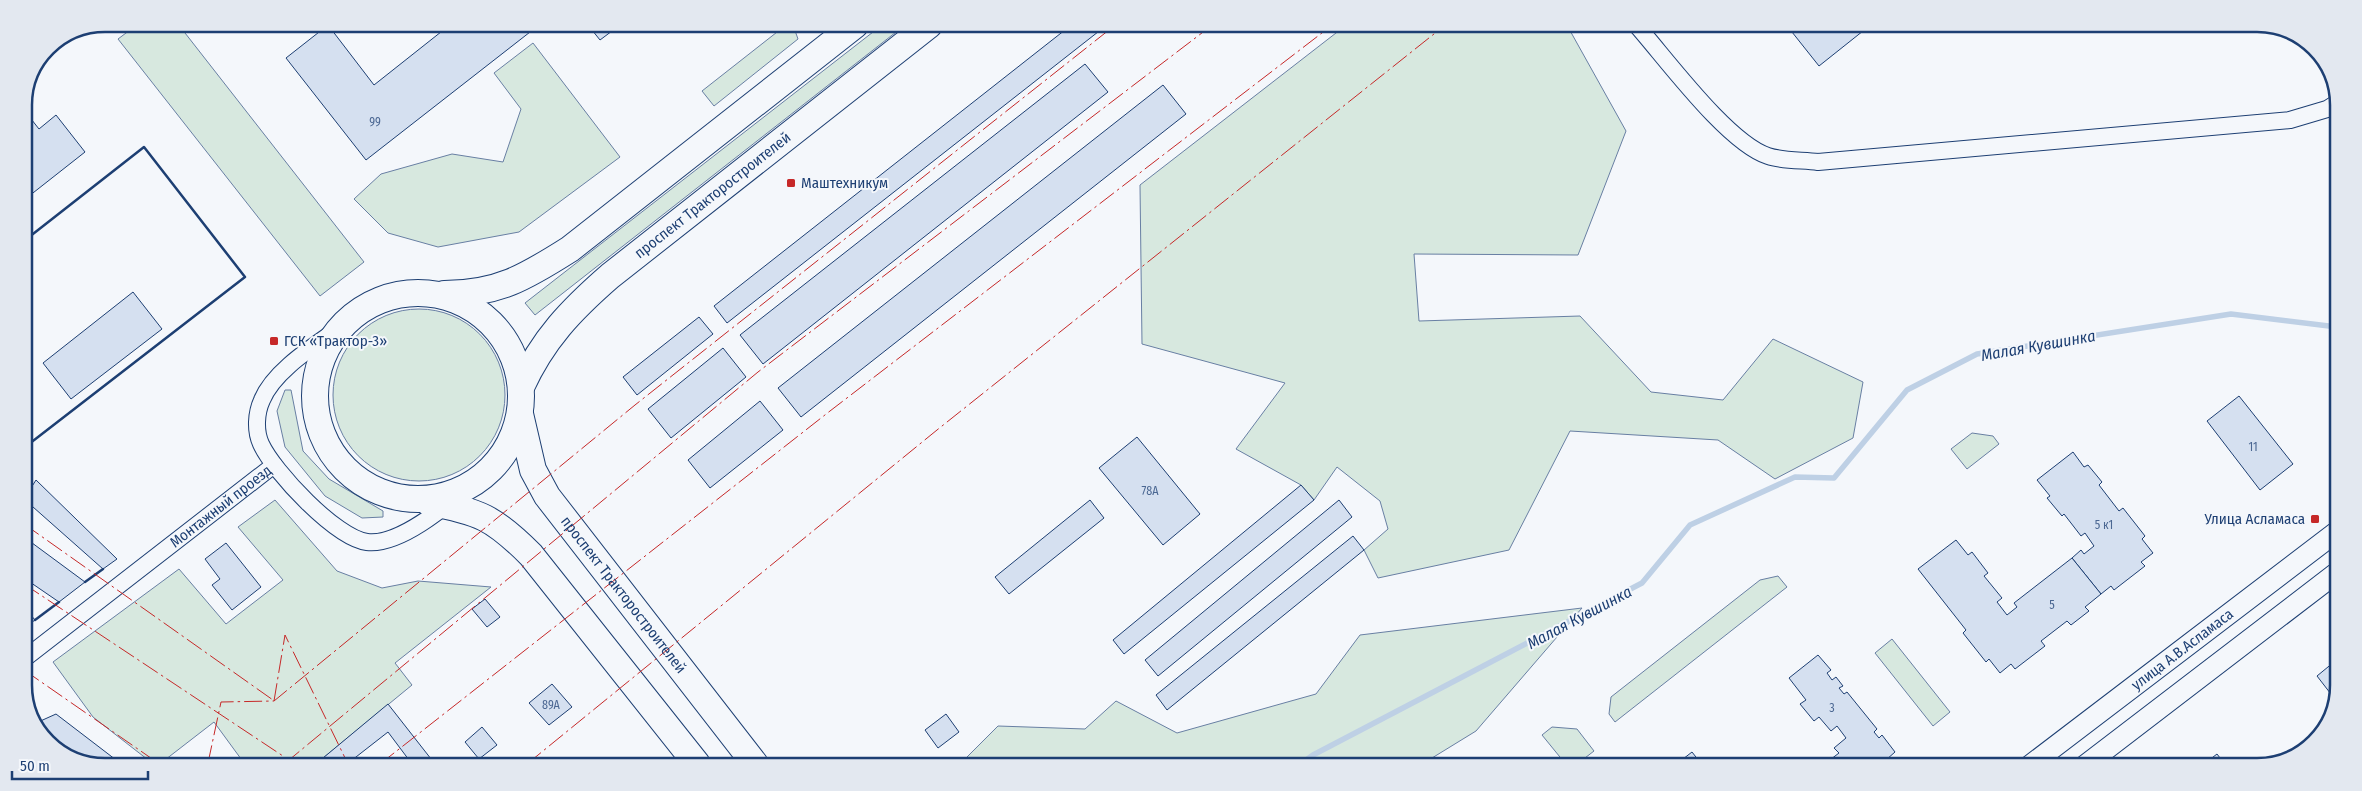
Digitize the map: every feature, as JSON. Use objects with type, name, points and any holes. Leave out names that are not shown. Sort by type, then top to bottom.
[{"type":"main road","points":[[692,758],[531,555],[507,532],[490,519],[473,512],[399,498],[376,491],[352,476],[333,454],[320,429],[315,401],[318,373],[324,352],[342,326],[362,309],[385,298],[410,293],[470,294],[500,287],[534,272],[570,248],[846,32]]},
{"type":"main road","name":"проспект Тракторостроителей","points":[[521,387],[534,359],[558,326],[580,302],[919,32]]},
{"type":"main road","points":[[420,501],[446,498],[468,487],[499,461],[512,438],[520,413],[521,387],[515,360],[502,335],[482,315],[458,301],[431,294]]},
{"type":"main road","name":"проспект Тракторостроителей","points":[[520,413],[533,470],[547,496],[750,758]]},
{"type":"street","points":[[1642,32],[1711,112],[1740,140],[1768,156],[1810,161],[2290,120],[2329,108]]},
{"type":"street","points":[[274,465],[261,443],[257,423],[262,399],[275,380],[295,360],[342,326]]},
{"type":"street","name":"Монтажный проезд","points":[[33,652],[274,465],[325,520],[346,535],[368,542],[392,538],[420,524],[446,506],[468,487]]},
{"type":"street","name":"улица А.В.Асламаса","points":[[2040,758],[2330,537]]},
{"type":"street","points":[[2095,758],[2330,578]]},
{"type":"shaded area","points":[[127,32],[184,32],[364,262],[320,296],[118,39]]},
{"type":"shaded area","points":[[777,32],[796,32],[798,39],[714,106],[702,91]]},
{"type":"shaded area","points":[[873,32],[896,32],[535,315],[525,303]]},
{"type":"shaded area","points":[[1337,32],[1571,32],[1626,131],[1578,255],[1414,254],[1419,321],[1580,316],[1651,392],[1723,400],[1773,339],[1863,382],[1853,438],[1775,479],[1718,440],[1570,431],[1509,550],[1378,578],[1364,550],[1388,529],[1380,501],[1337,467],[1314,500],[1301,485],[1236,449],[1285,383],[1142,344],[1140,185]]},
{"type":"shaded area","points":[[533,43],[620,157],[519,232],[438,247],[388,233],[354,199],[381,174],[452,154],[503,162],[521,109],[494,73]]},
{"type":"shaded area","points":[[419,309],[436,311],[452,316],[480,334],[498,362],[503,378],[505,395],[503,412],[498,428],[480,456],[452,474],[436,479],[419,481],[402,479],[386,474],[358,456],[340,428],[335,412],[333,395],[335,378],[340,362],[358,334],[386,316],[402,311]]},
{"type":"shaded area","points":[[285,390],[291,390],[303,451],[329,479],[383,511],[383,517],[362,518],[325,496],[285,447],[277,411]]},
{"type":"shaded area","points":[[1972,433],[1993,436],[1999,444],[1967,469],[1951,449]]},
{"type":"shaded area","points":[[275,500],[337,571],[382,588],[418,581],[491,587],[395,663],[412,685],[323,758],[240,758],[214,722],[167,758],[146,758],[93,717],[53,662],[179,569],[226,624],[283,580],[238,527]]},
{"type":"shaded area","points":[[1778,576],[1787,587],[1615,722],[1609,714],[1611,697],[1760,580]]},
{"type":"shaded area","points":[[1582,608],[1476,731],[1432,758],[966,758],[998,726],[1085,729],[1116,701],[1177,733],[1316,694],[1360,635]]},
{"type":"shaded area","points":[[1892,639],[1950,712],[1933,726],[1875,653]]},
{"type":"shaded area","points":[[1552,727],[1577,729],[1594,751],[1585,758],[1561,758],[1542,735]]},
{"type":"building","points":[[319,32],[333,32],[374,85],[441,32],[530,32],[366,160],[286,58]]},
{"type":"building","points":[[594,32],[611,32],[600,40]]},
{"type":"building","points":[[1062,32],[1098,32],[727,323],[714,306]]},
{"type":"building","points":[[1792,32],[1862,32],[1819,66]]},
{"type":"building","points":[[1085,64],[1108,92],[763,364],[740,335]]},
{"type":"building","points":[[1163,85],[1186,114],[801,417],[778,388]]},
{"type":"building","points":[[56,115],[85,152],[32,194],[32,120],[39,129]]},
{"type":"building","points":[[133,292],[162,329],[71,399],[43,363]]},
{"type":"building","points":[[699,317],[713,334],[637,395],[623,377]]},
{"type":"building","points":[[723,348],[746,377],[671,438],[648,409]]},
{"type":"building","points":[[2239,396],[2293,464],[2260,490],[2207,421]]},
{"type":"building","points":[[760,401],[783,430],[710,488],[688,460]]},
{"type":"building","points":[[1137,437],[1200,514],[1163,545],[1099,468]]},
{"type":"building","points":[[2073,452],[2084,467],[2088,465],[2102,482],[2099,485],[2119,511],[2123,508],[2145,536],[2142,539],[2153,553],[2141,562],[2145,566],[2114,590],[2111,586],[2101,594],[2072,558],[2081,550],[2084,554],[2094,546],[2085,533],[2081,536],[2064,514],[2062,516],[2047,498],[2050,496],[2037,480]]},
{"type":"building","points":[[36,480],[117,559],[103,569],[33,507],[33,485]]},
{"type":"building","points":[[1301,485],[1314,500],[1124,654],[1113,640]]},
{"type":"building","points":[[1090,500],[1104,518],[1009,594],[995,577]]},
{"type":"building","points":[[1339,500],[1352,517],[1158,676],[1145,660]]},
{"type":"building","points":[[1353,536],[1364,550],[1167,710],[1156,695]]},
{"type":"building","points":[[1956,540],[1968,555],[1972,552],[1988,573],[1984,576],[2002,598],[1997,602],[2007,615],[2017,607],[2014,603],[2072,558],[2101,594],[2085,607],[2089,611],[2071,625],[2067,621],[2041,641],[2045,646],[2015,669],[2011,664],[2000,673],[1989,659],[1986,662],[1963,633],[1966,630],[1918,569]]},
{"type":"building","points":[[33,543],[85,582],[59,602],[33,584]]},
{"type":"building","points":[[226,543],[261,587],[232,610],[212,585],[220,579],[205,559]]},
{"type":"building","points":[[485,599],[500,617],[487,627],[472,609]]},
{"type":"building","points":[[1818,655],[1831,670],[1827,673],[1832,680],[1836,677],[1843,686],[1839,688],[1844,694],[1847,692],[1877,729],[1874,732],[1879,738],[1882,735],[1895,752],[1888,758],[1832,758],[1839,753],[1834,748],[1846,738],[1837,726],[1831,731],[1819,717],[1814,721],[1800,704],[1806,700],[1789,678]]},
{"type":"building","points":[[2330,665],[2329,692],[2317,676]]},
{"type":"building","points":[[552,684],[572,707],[549,725],[529,703]]},
{"type":"building","points":[[388,704],[430,758],[408,758],[388,732],[355,758],[323,758]]},
{"type":"building","points":[[56,714],[113,758],[91,757],[73,751],[54,737],[42,720]]},
{"type":"building","points":[[946,714],[959,732],[938,748],[925,730]]},
{"type":"building","points":[[482,727],[497,745],[478,758],[465,742]]},
{"type":"building","points":[[1692,752],[1697,758],[1684,758]]},
{"type":"building","points":[[2217,754],[2220,758],[2212,758]]},
{"type":"waterway","name":"Малая Кувшинка","points":[[1309,758],[1642,583],[1690,525],[1795,477],[1834,478],[1907,390],[1977,354],[2231,314],[2329,326]]},
{"type":"wall","points":[[32,235],[144,147],[245,277],[33,441]]},
{"type":"wall","points":[[85,582],[103,569]]},
{"type":"wall","points":[[35,620],[59,602]]},
{"type":"power","points":[[209,758],[221,702],[274,701],[635,405],[1106,32]]},
{"type":"power","points":[[291,758],[758,372],[1203,32]]},
{"type":"power","points":[[388,758],[830,411],[1323,32]]},
{"type":"power","points":[[534,758],[937,430],[1436,32]]},
{"type":"power","points":[[33,530],[273,700]]},
{"type":"power","points":[[33,590],[286,758]]},
{"type":"power","points":[[274,701],[285,635],[345,758]]},
{"type":"power","points":[[33,676],[151,758]]},
{"type":"place","name":"Маштехникум","points":[[791,183]]},
{"type":"place","name":"ГСК «Трактор-3»","points":[[274,341]]},
{"type":"place","name":"Улица Асламаса","points":[[2315,519]]}]
